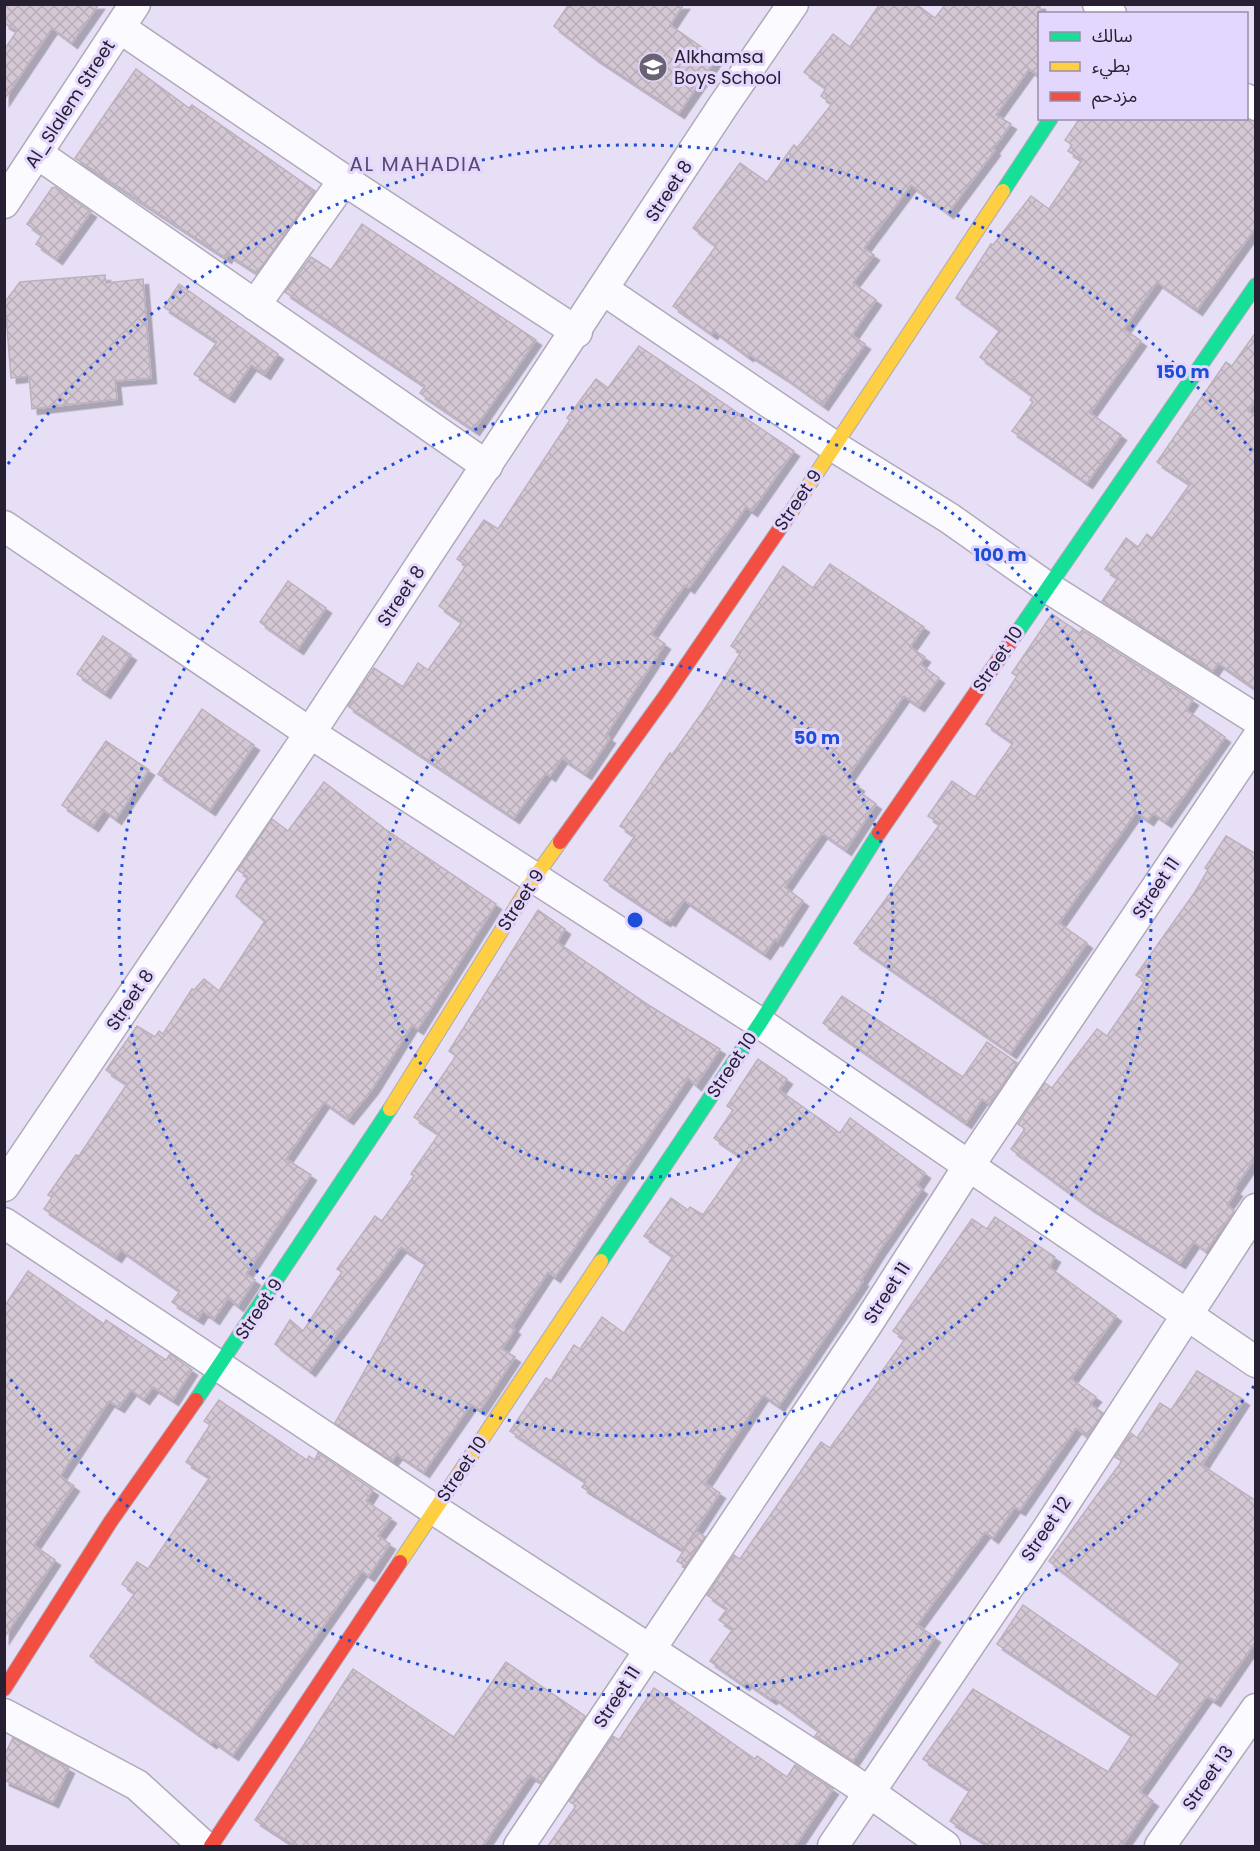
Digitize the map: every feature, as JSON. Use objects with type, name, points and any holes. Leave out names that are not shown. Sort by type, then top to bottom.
[{"type":"street","name":"Street 8","points":[[4,1186],[310,733],[577,332],[723,106],[793,4]]},
{"type":"street","points":[[127,16],[344,180],[577,332]]},
{"type":"street","name":"Al_Slalem Street","points":[[4,203],[127,16]]},
{"type":"street","name":"Street 9","points":[[4,1689],[111,1521],[221,1365],[354,1167],[535,877],[666,695],[835,447],[1049,120]]},
{"type":"street","points":[[38,154],[487,466]]},
{"type":"street","points":[[255,305],[344,180]]},
{"type":"street","name":"Street 10","points":[[211,1846],[760,1023],[875,839],[1256,285]]},
{"type":"street","points":[[604,290],[835,447],[949,518],[1047,587],[1256,719]]},
{"type":"street","points":[[4,526],[310,733],[760,1023],[1256,1362]]},
{"type":"street","name":"Street 11","points":[[519,1846],[866,1326],[968,1167],[1256,740]]},
{"type":"street","name":"Street 12","points":[[833,1846],[1049,1527],[1256,1209]]},
{"type":"street","points":[[4,1223],[221,1365],[435,1510],[868,1792],[945,1846]]},
{"type":"street","name":"Street 13","points":[[1160,1846],[1256,1709]]},
{"type":"street","points":[[4,1714],[138,1785],[204,1846]]},
{"type":"building","points":[[4,4],[99,4],[72,43],[52,28],[4,100],[4,50],[17,31],[4,23]]},
{"type":"building","name":"Alkhamsa Boys School","points":[[569,4],[684,4],[670,25],[717,58],[679,113],[594,57],[554,26]]},
{"type":"building","points":[[880,4],[916,4],[935,18],[945,5],[1040,4],[1038,75],[1029,69],[996,115],[1011,124],[993,149],[995,150],[948,213],[911,185],[864,248],[874,255],[853,283],[876,300],[852,335],[865,344],[823,405],[783,376],[749,354],[748,356],[714,331],[712,334],[673,306],[716,246],[693,228],[740,163],[767,182],[794,145],[797,148],[832,104],[821,96],[826,88],[804,72],[833,34],[850,47]]},
{"type":"building","points":[[136,69],[189,108],[192,105],[315,191],[257,273],[228,254],[226,258],[75,158]]},
{"type":"building","points":[[1248,119],[1256,122],[1256,227],[1197,310],[1157,282],[1124,329],[1141,341],[1090,413],[1121,435],[1087,483],[1012,431],[1033,402],[1030,400],[1033,396],[980,357],[1000,330],[956,298],[991,244],[993,245],[1031,196],[1049,209],[1082,160],[1068,151],[1072,145],[1065,140],[1079,120]]},
{"type":"building","points":[[55,187],[91,212],[57,259],[36,244],[42,235],[27,224]]},
{"type":"building","points":[[362,224],[536,340],[474,430],[420,393],[425,386],[285,292],[311,257],[331,270]]},
{"type":"building","points":[[105,275],[106,283],[143,279],[151,378],[115,381],[117,399],[32,409],[29,376],[11,378],[5,302],[20,282]]},
{"type":"building","points":[[179,284],[278,354],[265,374],[251,365],[229,397],[194,374],[217,342],[164,307]]},
{"type":"building","points":[[1256,332],[1256,400],[1248,411],[1256,416],[1256,689],[1218,663],[1213,671],[1102,601],[1118,578],[1105,569],[1126,538],[1138,547],[1147,534],[1152,538],[1190,484],[1157,462],[1226,362],[1232,366]]},
{"type":"building","points":[[639,346],[794,451],[752,511],[746,507],[689,588],[685,585],[651,634],[665,644],[606,735],[610,738],[586,774],[562,758],[550,776],[546,773],[514,818],[348,706],[374,668],[403,687],[418,663],[428,670],[462,622],[439,606],[466,565],[457,559],[484,520],[498,529],[570,420],[567,418],[596,379],[608,388]]},
{"type":"building","points":[[830,564],[924,627],[910,647],[925,657],[920,664],[939,678],[919,706],[904,696],[847,778],[859,786],[857,790],[876,804],[846,850],[822,833],[785,887],[803,901],[777,941],[775,939],[765,954],[684,900],[670,921],[667,919],[665,921],[604,880],[635,836],[620,826],[670,753],[672,755],[706,707],[741,652],[731,646],[783,566],[813,588]]},
{"type":"building","points":[[288,581],[326,608],[298,649],[260,622]]},
{"type":"building","points":[[1052,614],[1080,633],[1082,630],[1193,700],[1186,710],[1225,737],[1166,822],[1153,813],[1148,820],[1136,812],[1059,923],[1087,943],[1011,1053],[854,943],[940,824],[928,816],[952,781],[975,797],[1013,743],[986,724],[1017,676],[1012,673]]},
{"type":"building","points":[[103,636],[131,655],[105,693],[77,674]]},
{"type":"building","points":[[202,709],[254,745],[210,810],[158,774]]},
{"type":"building","points":[[106,741],[149,770],[116,819],[104,810],[93,826],[62,805]]},
{"type":"building","points":[[324,782],[385,829],[496,904],[418,1029],[412,1025],[373,1088],[348,1119],[324,1102],[286,1159],[311,1175],[246,1274],[255,1280],[238,1306],[228,1298],[214,1319],[203,1311],[198,1319],[172,1302],[180,1291],[121,1250],[116,1257],[44,1209],[52,1197],[48,1195],[76,1155],[79,1156],[127,1084],[106,1070],[137,1026],[155,1037],[159,1031],[163,1034],[192,989],[194,990],[204,979],[219,991],[265,921],[236,896],[248,877],[238,870],[272,819],[288,831]]},
{"type":"building","points":[[1226,836],[1256,854],[1256,1157],[1234,1189],[1237,1191],[1227,1205],[1234,1211],[1206,1251],[1194,1242],[1180,1263],[1088,1206],[1011,1149],[1025,1129],[1018,1124],[1045,1083],[1052,1088],[1097,1029],[1107,1036],[1145,981],[1136,975],[1195,892],[1208,870],[1205,868]]},
{"type":"building","points":[[538,910],[565,929],[557,942],[650,1006],[720,1049],[696,1085],[688,1078],[555,1277],[548,1272],[512,1327],[515,1329],[502,1349],[515,1357],[480,1410],[471,1404],[424,1472],[397,1454],[392,1461],[335,1423],[426,1263],[401,1247],[310,1371],[275,1344],[290,1320],[303,1331],[342,1272],[337,1269],[375,1216],[382,1221],[414,1176],[411,1174],[439,1134],[414,1117],[456,1056],[449,1051]]},
{"type":"building","points":[[842,996],[963,1077],[987,1042],[1017,1063],[989,1104],[982,1099],[966,1123],[823,1023]]},
{"type":"building","points":[[758,1059],[787,1079],[779,1090],[840,1133],[850,1118],[925,1173],[917,1185],[922,1189],[779,1406],[763,1395],[705,1483],[720,1493],[683,1550],[582,1487],[586,1482],[510,1431],[546,1378],[551,1381],[574,1345],[580,1349],[602,1317],[624,1333],[673,1256],[644,1236],[671,1198],[688,1210],[690,1207],[703,1215],[743,1158],[714,1138],[733,1110],[727,1106]]},
{"type":"building","points":[[995,1217],[1055,1257],[1049,1267],[1116,1316],[1071,1379],[1096,1397],[1090,1404],[1103,1413],[1087,1436],[1076,1428],[1020,1510],[1015,1507],[993,1538],[985,1532],[917,1625],[935,1637],[853,1761],[815,1736],[819,1731],[773,1697],[771,1699],[746,1682],[744,1685],[710,1661],[733,1629],[719,1620],[727,1609],[707,1595],[734,1555],[740,1559],[821,1442],[830,1448],[880,1379],[878,1377],[905,1339],[893,1331],[972,1219],[987,1229]]},
{"type":"building","points":[[28,1271],[104,1324],[106,1320],[166,1360],[170,1354],[192,1370],[173,1400],[153,1387],[144,1399],[131,1390],[119,1407],[109,1401],[60,1476],[74,1486],[34,1545],[55,1560],[4,1638],[4,1307]]},
{"type":"building","points":[[1197,1371],[1244,1400],[1202,1465],[1256,1501],[1256,1641],[1215,1701],[1207,1696],[1140,1792],[1153,1801],[1122,1846],[990,1846],[950,1821],[970,1790],[923,1759],[973,1689],[1108,1772],[1132,1735],[997,1644],[1023,1605],[1156,1697],[1181,1663],[1049,1561],[1122,1461],[1115,1457],[1131,1433],[1137,1438],[1160,1403],[1171,1410]]},
{"type":"building","points":[[219,1400],[307,1460],[309,1456],[315,1460],[318,1453],[373,1490],[366,1501],[391,1518],[378,1536],[390,1544],[369,1576],[362,1571],[233,1755],[213,1741],[211,1743],[90,1656],[135,1593],[122,1584],[137,1562],[148,1569],[210,1477],[186,1462],[210,1425],[204,1421]]},
{"type":"building","points":[[696,1531],[705,1537],[685,1566],[677,1561]]},
{"type":"building","points":[[506,1662],[585,1716],[541,1782],[530,1775],[483,1846],[295,1846],[255,1820],[353,1669],[454,1737]]},
{"type":"building","points":[[654,1688],[755,1759],[757,1756],[787,1777],[795,1765],[833,1789],[795,1846],[548,1846],[576,1806],[569,1801],[613,1736],[619,1740]]},
{"type":"building","points":[[13,1738],[69,1768],[53,1802],[4,1780],[4,1756]]},
{"type":"traffic: fast","points":[[1003,191],[1050,120]]},
{"type":"traffic: fast","points":[[1016,634],[1256,285]]},
{"type":"traffic: fast","points":[[601,1261],[760,1023],[879,833]]},
{"type":"traffic: fast","points":[[196,1400],[390,1109]]},
{"type":"traffic: slow","points":[[787,518],[1003,191]]},
{"type":"traffic: slow","points":[[390,1109],[535,877],[560,842]]},
{"type":"traffic: slow","points":[[400,1562],[601,1261]]},
{"type":"traffic: jam","points":[[560,842],[666,695],[787,518]]},
{"type":"traffic: jam","points":[[879,833],[1016,634]]},
{"type":"traffic: jam","points":[[4,1689],[111,1521],[196,1400]]},
{"type":"traffic: jam","points":[[211,1846],[400,1562]]},
{"type":"place","name":"Alkhamsa Boys School","points":[[653,67]]},
{"type":"district","name":"AL MAHADIA","points":[[416,164]]}]
